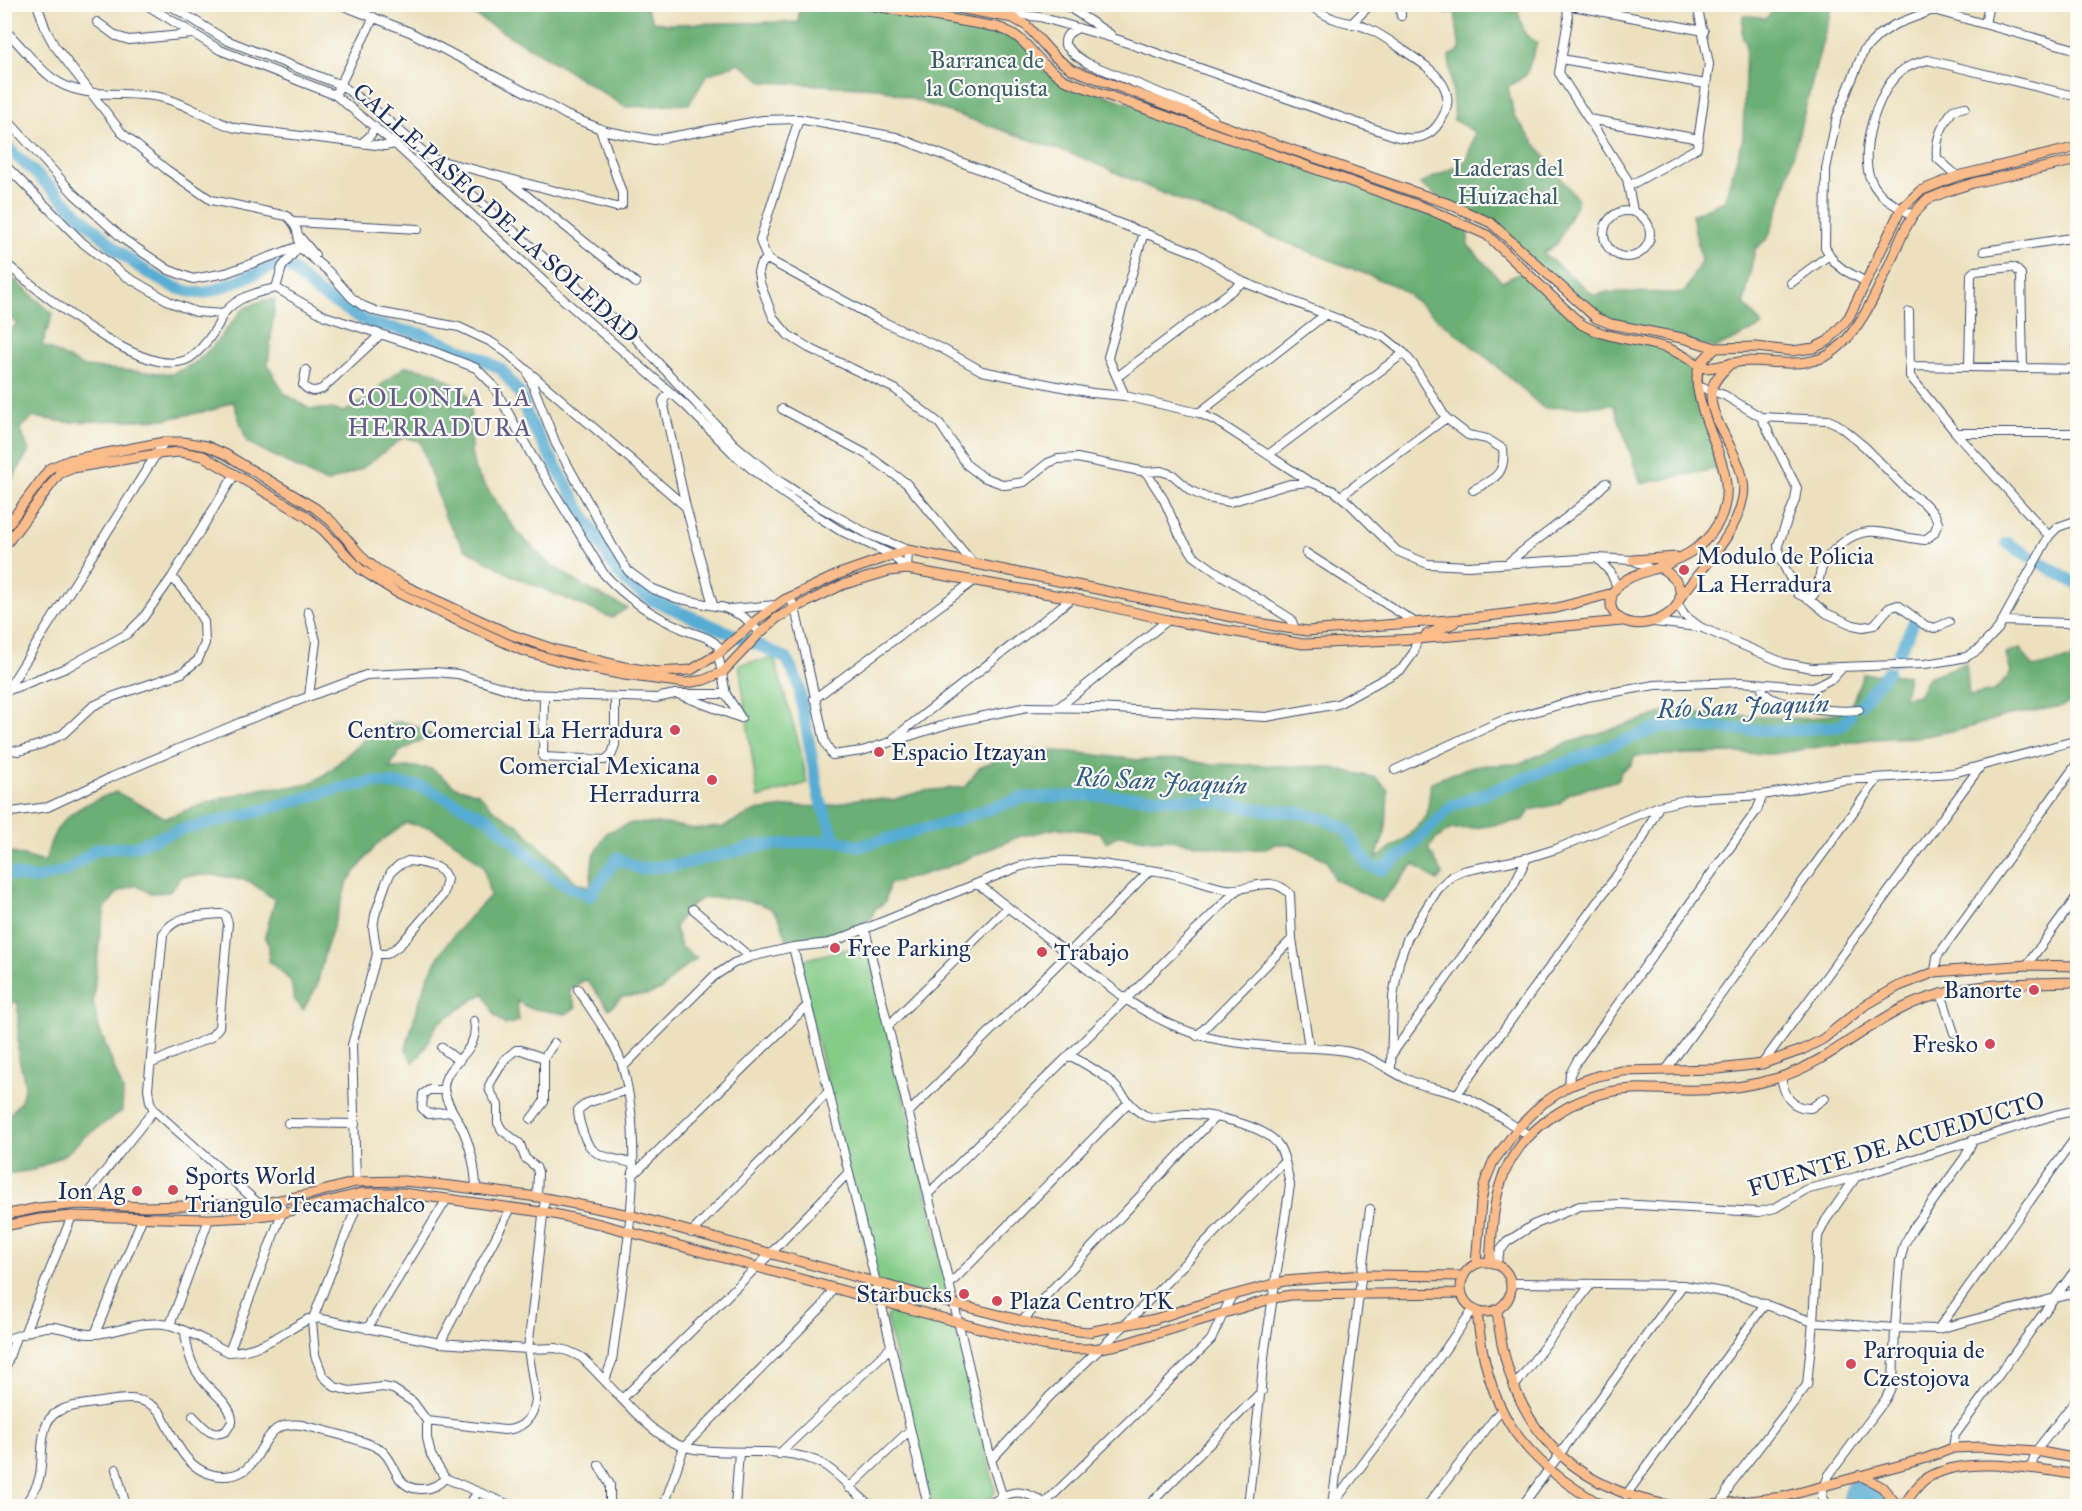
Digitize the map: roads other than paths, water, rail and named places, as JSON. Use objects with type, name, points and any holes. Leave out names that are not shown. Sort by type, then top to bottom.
[{"type":"main road","points":[[936,4],[1013,18],[1027,26],[1055,57],[1071,69],[1232,129],[1449,204],[1491,223],[1596,318],[1611,324],[1716,348],[1756,347],[1792,351],[1814,348],[1828,341],[1844,323],[1901,209],[1920,191],[1957,176],[2078,147]]},
{"type":"main road","points":[[870,5],[1009,31],[1027,44],[1064,80],[1428,209],[1468,226],[1487,235],[1581,324],[1598,333],[1667,348],[1700,365],[1712,368],[1742,361],[1801,362],[1819,359],[1834,352],[1859,324],[1913,215],[1926,200],[1948,191],[2078,159]]},
{"type":"main road","points":[[2028,158],[2032,170]]},
{"type":"main road","points":[[1685,356],[1692,341]]},
{"type":"main road","points":[[4,530],[50,468],[70,460],[164,441],[207,446],[225,454],[315,508],[331,521],[365,560],[382,573],[411,589],[512,634],[553,649],[625,667],[657,672],[691,670],[718,654],[777,605],[838,574],[908,550],[1307,631],[1462,620],[1557,608],[1615,590],[1636,574],[1681,557],[1704,543],[1717,525],[1726,504],[1728,489],[1724,466],[1701,408],[1697,386],[1700,365],[1716,348]]},
{"type":"main road","points":[[4,547],[59,474],[73,468],[157,454],[180,452],[203,456],[306,516],[324,530],[360,568],[377,581],[521,650],[574,665],[624,675],[686,683],[704,680],[723,672],[777,618],[795,608],[842,585],[889,571],[907,569],[1072,598],[1168,620],[1304,644],[1418,639],[1623,621],[1651,622],[1665,617],[1679,602],[1731,529],[1739,513],[1744,495],[1743,475],[1712,406],[1711,390],[1718,377],[1731,363]]},
{"type":"main road","points":[[1693,550],[1705,563]]},
{"type":"main road","points":[[923,571],[924,563],[934,554]]},
{"type":"main road","points":[[1633,560],[1681,557]]},
{"type":"main road","points":[[1655,568],[1675,579],[1679,602]]},
{"type":"main road","points":[[1615,590],[1610,605],[1623,621]]},
{"type":"main road","points":[[1418,639],[1462,620]]},
{"type":"main road","points":[[1476,1264],[1481,1202],[1485,1182],[1493,1162],[1518,1128],[1542,1104],[1569,1086],[1597,1076],[1622,1071],[1739,1068],[1762,1064],[1823,1039],[1864,1006],[1899,986],[1935,972],[2027,965],[2078,966]]},
{"type":"main road","points":[[1493,1263],[1493,1218],[1500,1185],[1514,1156],[1530,1136],[1555,1114],[1570,1105],[1604,1093],[1632,1089],[1712,1090],[1776,1078],[1829,1055],[1902,1008],[1941,993],[1997,986],[2078,982]]},
{"type":"main road","points":[[1762,1064],[1763,1073],[1776,1078]]},
{"type":"main road","points":[[1739,1068],[1746,1076],[1741,1086]]},
{"type":"main road","points":[[4,1215],[38,1208],[79,1204],[167,1206],[259,1204],[356,1182],[404,1181],[541,1198],[630,1215],[769,1255],[955,1304],[1051,1328],[1088,1332],[1155,1319],[1285,1281],[1363,1275],[1464,1276]]},
{"type":"main road","points":[[4,1226],[72,1216],[209,1219],[282,1213],[362,1193],[403,1193],[544,1212],[1041,1345],[1076,1350],[1098,1349],[1126,1343],[1274,1298],[1291,1295],[1360,1296],[1462,1293]]},
{"type":"main road","points":[[1493,1263],[1506,1271],[1511,1283],[1510,1296],[1507,1302],[1497,1310],[1484,1312],[1476,1309],[1465,1299],[1462,1293],[1464,1276],[1476,1264],[1493,1263]]},
{"type":"main road","points":[[837,1290],[844,1275]]},
{"type":"main road","points":[[1476,1309],[1486,1368],[1501,1410],[1521,1440],[1548,1471],[1604,1506]]},
{"type":"main road","points":[[1497,1310],[1503,1355],[1523,1408],[1534,1425],[1560,1454],[1605,1485],[1626,1496],[1674,1506]]},
{"type":"main road","points":[[1704,1506],[1784,1497],[1926,1458],[1953,1448],[1982,1447],[2036,1451],[2078,1459]]},
{"type":"main road","points":[[1903,1506],[1923,1481],[1938,1473],[1979,1465],[2031,1468],[2078,1475]]},
{"type":"main road","points":[[1860,1475],[1882,1487],[1898,1506]]},
{"type":"street","points":[[37,4],[54,45],[122,133],[200,193],[224,204],[275,212],[294,222],[299,236],[299,247],[282,267],[276,288]]},
{"type":"street","name":"CALLE PASEO DE LA SOLEDAD","points":[[145,4],[220,50],[335,95],[395,144],[565,301],[669,392],[775,478],[818,506],[870,535],[908,550]]},
{"type":"street","name":"CALLE PASEO DE LA SOLEDAD","points":[[168,4],[226,40],[341,85],[383,116],[635,338],[736,456],[800,505],[839,530],[892,555],[907,569]]},
{"type":"street","points":[[339,4],[421,37],[566,115],[600,129],[654,140],[763,120],[799,119],[896,137],[1196,254],[1243,282],[1384,338],[1404,352],[1446,418],[1468,435],[1488,440],[1503,449],[1505,463],[1496,478],[1473,490]]},
{"type":"street","points":[[1062,4],[1116,39]]},
{"type":"street","points":[[982,13],[1012,13],[1040,17],[1116,39],[1398,137],[1412,139],[1425,136],[1433,130],[1444,113],[1447,101],[1446,90],[1432,69],[1379,33],[1331,18],[1308,4]]},
{"type":"street","points":[[1351,24],[1371,4]]},
{"type":"street","points":[[1400,4],[1401,16]]},
{"type":"street","points":[[1629,186],[1696,148],[1709,64],[1698,4]]},
{"type":"street","points":[[1912,4],[2078,50]]},
{"type":"street","points":[[1985,24],[1989,4]]},
{"type":"street","points":[[1633,211],[1629,186],[1589,119],[1558,74],[1568,20],[1567,5],[1704,31]]},
{"type":"street","points":[[1866,282],[1844,270],[1829,255],[1825,247],[1826,169],[1837,116],[1864,50],[1879,35],[1894,25],[1933,10]]},
{"type":"street","points":[[335,95],[374,17]]},
{"type":"street","points":[[97,22],[116,36],[129,40],[192,34]]},
{"type":"street","points":[[1078,28],[1066,35],[1065,45],[1087,63],[1189,105],[1232,129]]},
{"type":"street","points":[[4,32],[10,35],[51,78],[61,84],[88,91],[158,96],[235,128],[385,146],[395,144]]},
{"type":"street","points":[[1561,59],[1706,84]]},
{"type":"street","points":[[1913,215],[1888,201],[1871,180],[1867,167],[1867,152],[1878,106],[1898,74],[1910,65],[1928,60],[2078,98]]},
{"type":"street","points":[[1957,176],[1937,158],[1935,148],[1939,133],[1953,110],[1965,106]]},
{"type":"street","points":[[4,116],[74,194],[123,239],[169,270],[193,279],[226,273],[299,247]]},
{"type":"street","points":[[799,119],[760,240],[767,259],[879,320],[941,348],[982,371],[1092,393],[1125,396],[1199,413],[1216,421],[1310,482],[1334,491],[1397,551],[1428,564],[1468,566],[1597,558],[1633,560],[1655,568]]},
{"type":"street","points":[[1589,119],[1699,139]]},
{"type":"street","points":[[362,143],[375,127]]},
{"type":"street","points":[[428,157],[611,206],[622,206],[622,193],[600,129]]},
{"type":"street","points":[[4,164],[83,243],[124,275],[172,303],[196,312],[223,314]]},
{"type":"street","points":[[502,176],[636,283]]},
{"type":"street","points":[[1619,211],[1633,211],[1644,217],[1650,229],[1649,242],[1641,253],[1628,257],[1616,254],[1606,244],[1604,231],[1608,219],[1619,211]]},
{"type":"street","points":[[294,222],[418,229]]},
{"type":"street","points":[[1125,396],[1108,357],[1144,232]]},
{"type":"street","points":[[299,236],[318,259]]},
{"type":"street","points":[[1984,251],[2078,237]]},
{"type":"street","points":[[299,247],[328,271],[352,298],[363,306],[378,312],[459,327],[491,342],[686,507]]},
{"type":"street","points":[[1791,283],[1829,255]]},
{"type":"street","points":[[767,259],[760,265],[758,272],[760,283],[772,317],[788,335],[809,348],[895,389],[940,424],[967,465],[983,477],[1005,485],[1024,482],[1048,463],[1058,459],[1077,458],[1146,472],[1161,471],[1173,475],[1191,491],[1207,498],[1230,502],[1290,484],[1310,482]]},
{"type":"street","points":[[4,262],[86,327],[147,358],[165,363],[180,362],[194,356],[217,327],[223,314],[242,298],[276,288],[325,316],[476,368],[493,385],[531,454],[604,574],[637,605],[681,629],[714,641],[719,647],[718,654],[726,694],[741,718],[675,694]]},
{"type":"street","points":[[2075,263],[2078,357]]},
{"type":"street","points":[[1969,367],[1971,274],[1975,271],[2012,267],[2021,274],[2024,368]]},
{"type":"street","points":[[1117,377],[1243,282]]},
{"type":"street","points":[[1909,312],[1910,376],[1956,433],[2049,536]]},
{"type":"street","points":[[1199,413],[1326,314]]},
{"type":"street","points":[[306,370],[303,386],[308,391],[315,392],[322,389],[381,334]]},
{"type":"street","points":[[1268,455],[1404,352]]},
{"type":"street","points":[[1911,366],[2078,369]]},
{"type":"street","points":[[527,371],[556,444],[628,571],[651,588],[676,598],[725,608],[744,617],[759,634]]},
{"type":"street","points":[[1697,386],[1711,390],[1761,417],[1827,420],[1837,424],[1865,447],[1935,515],[1938,523],[1934,533],[1925,540],[1879,531],[1862,532],[1849,537],[1827,559],[1813,597],[1809,599]]},
{"type":"street","points":[[669,392],[663,401],[686,507],[713,605]]},
{"type":"street","points":[[538,400],[540,395],[553,394]]},
{"type":"street","points":[[782,409],[866,454],[906,483],[972,562]]},
{"type":"street","points":[[1761,417],[1797,488],[1795,500],[1778,545],[1779,556],[1795,589],[1803,598],[1809,599],[1826,613],[1863,627],[1874,625],[1889,608],[1898,605],[1926,626],[1935,628],[1948,622]]},
{"type":"street","points":[[1341,496],[1446,418]]},
{"type":"street","points":[[1956,433],[2078,433]]},
{"type":"street","points":[[5,692],[164,441]]},
{"type":"street","points":[[1146,472],[1164,500],[1179,534],[1194,556],[1291,619],[1295,629]]},
{"type":"street","points":[[5,692],[66,668],[127,634],[143,618],[172,577],[235,474]]},
{"type":"street","points":[[1509,562],[1577,509],[1606,483]]},
{"type":"street","points":[[1679,602],[1684,615],[1700,627],[1784,663],[1812,668],[1842,668],[1925,664],[1966,657],[1989,640],[2003,621],[2049,536],[2058,527],[2078,520]]},
{"type":"street","points":[[907,569],[908,550]]},
{"type":"street","points":[[1306,553],[1418,624]]},
{"type":"street","points":[[1597,558],[1611,573],[1615,590]]},
{"type":"street","points":[[4,749],[20,751],[42,744],[63,734],[93,706],[112,697],[182,673],[198,660],[206,643],[204,622],[191,600],[172,577]]},
{"type":"street","points":[[814,699],[975,580]]},
{"type":"street","points":[[790,598],[795,608],[825,742],[832,755],[862,751],[951,723],[1028,706],[1266,717],[1338,704],[1402,669],[1414,652],[1418,639]]},
{"type":"street","points":[[889,742],[1072,598]]},
{"type":"street","points":[[725,608],[777,605]]},
{"type":"street","points":[[308,611],[316,641],[309,696]]},
{"type":"street","points":[[1059,707],[1168,620]]},
{"type":"street","points":[[2003,621],[2068,623]]},
{"type":"street","points":[[1651,622],[1700,627]]},
{"type":"street","points":[[1395,770],[1502,721],[1587,697],[1655,685],[1742,682],[1813,688],[1833,678],[1842,668]]},
{"type":"street","points":[[675,694],[686,683],[685,670]]},
{"type":"street","points":[[4,813],[48,807],[123,772],[366,675],[427,672],[458,674],[523,694],[656,698],[675,694],[726,694]]},
{"type":"street","points":[[1760,684],[1764,694],[1779,702],[1845,712],[1859,710]]},
{"type":"street","points":[[544,695],[543,758],[605,760],[612,754],[615,745],[615,697]]},
{"type":"street","points":[[1391,1068],[1393,997],[1399,962],[1408,938],[1438,889],[1452,876],[1463,871],[1527,858],[1556,849],[1659,806],[1689,799],[1763,795],[1843,780],[1953,773],[2078,740]]},
{"type":"street","points":[[1935,972],[1937,957],[2078,762]]},
{"type":"street","points":[[1762,1064],[1980,767]]},
{"type":"street","points":[[1666,1070],[1878,778]]},
{"type":"street","points":[[1569,1086],[1570,1074],[1577,1061],[1757,810],[1763,795]]},
{"type":"street","points":[[1457,1094],[1641,842],[1659,806]]},
{"type":"street","points":[[1391,1055],[1513,886],[1527,858]]},
{"type":"street","points":[[623,1067],[713,977],[734,963],[794,947],[830,943],[1018,867],[1038,861],[1060,859],[1170,873],[1223,889],[1237,890],[1273,883],[1282,886],[1290,894],[1292,939],[1309,1047]]},
{"type":"street","points":[[356,1182],[352,1045],[377,954],[373,928],[375,915],[391,872],[399,864],[408,861],[436,867],[443,872],[447,879],[443,895],[400,945],[387,954],[377,954]]},
{"type":"street","points":[[909,1112],[1150,870]]},
{"type":"street","points":[[978,884],[1149,1015],[1197,1036],[1249,1045],[1309,1047],[1353,1052],[1375,1060],[1419,1085],[1457,1094],[1477,1102],[1530,1136]]},
{"type":"street","points":[[928,1194],[1237,890]]},
{"type":"street","points":[[2027,965],[2078,895]]},
{"type":"street","points":[[888,1026],[1008,907]]},
{"type":"street","points":[[693,909],[750,957]]},
{"type":"street","points":[[152,1063],[211,1037],[219,1027],[228,923],[225,915],[179,918],[163,934],[148,1089],[154,1110],[259,1204]]},
{"type":"street","points":[[865,929],[991,1460],[1002,1495]]},
{"type":"street","points":[[1197,1036],[1292,939]]},
{"type":"street","points":[[794,947],[928,1506]]},
{"type":"street","points":[[578,988],[623,1067],[632,1133],[630,1215],[612,1361],[605,1380]]},
{"type":"street","points":[[1941,993],[1954,1033]]},
{"type":"street","points":[[632,1176],[808,1005]]},
{"type":"street","points":[[474,1022],[476,1032],[474,1040],[448,1077],[444,1090],[452,1112],[465,1135],[475,1174],[476,1190]]},
{"type":"street","points":[[531,1119],[544,1102],[544,1058],[554,1043]]},
{"type":"street","points":[[442,1048],[459,1061]]},
{"type":"street","points":[[427,1421],[512,1430],[530,1418],[536,1401],[528,1349],[544,1212],[536,1167],[525,1158],[520,1144],[502,1130],[497,1118],[498,1106],[489,1086],[505,1059],[516,1050],[544,1058]]},
{"type":"street","points":[[1069,1055],[1108,1079],[1144,1114],[1160,1118],[1184,1114],[1215,1117],[1260,1131],[1270,1136],[1279,1145],[1285,1160],[1290,1185],[1265,1349],[1248,1506]]},
{"type":"street","points":[[1776,1078],[1786,1096],[1796,1105],[1811,1108],[1825,1098]]},
{"type":"street","points":[[444,1090],[423,1094],[422,1108],[428,1114],[452,1112]]},
{"type":"street","points":[[627,1090],[587,1103],[579,1110],[578,1117],[586,1142],[594,1152],[632,1162]]},
{"type":"street","points":[[691,1233],[828,1092]]},
{"type":"street","points":[[950,1284],[1129,1101]]},
{"type":"street","points":[[79,1204],[154,1110]]},
{"type":"street","name":"FUENTE DE ACUEDUCTO","points":[[1493,1263],[1508,1242],[1533,1225],[1580,1206],[1620,1204],[1759,1212],[1775,1208],[1804,1190],[1856,1177],[1972,1140],[2078,1110]]},
{"type":"street","points":[[1022,1321],[1215,1117]]},
{"type":"street","points":[[288,1123],[355,1124]]},
{"type":"street","points":[[1938,1329],[2078,1134]]},
{"type":"street","points":[[1828,1506],[1822,1496],[1833,1469],[1891,1392],[1900,1261],[1904,1245],[1912,1230],[1965,1157],[1972,1140]]},
{"type":"street","points":[[991,1460],[1050,1396],[1125,1325],[1285,1160]]},
{"type":"street","points":[[622,1399],[769,1255],[848,1173]]},
{"type":"street","points":[[1721,1505],[1730,1485],[1807,1385],[1818,1236],[1826,1220],[1856,1177]]},
{"type":"street","points":[[362,1193],[312,1321],[315,1355],[320,1371],[330,1384],[340,1389],[350,1391],[393,1389],[413,1402],[427,1421],[427,1438],[431,1455],[445,1478],[512,1506]]},
{"type":"street","points":[[366,1329],[447,1199]]},
{"type":"street","points":[[229,1352],[282,1213],[280,1201]]},
{"type":"street","points":[[440,1343],[511,1208]]},
{"type":"street","points":[[1332,1506],[1370,1209]]},
{"type":"street","points":[[4,1372],[72,1216]]},
{"type":"street","points":[[95,1334],[142,1219]]},
{"type":"street","points":[[170,1325],[209,1219]]},
{"type":"street","points":[[1953,1448],[1955,1435],[2078,1266]]},
{"type":"street","points":[[1511,1283],[1683,1285],[1739,1295],[1813,1322],[1938,1329],[2078,1292]]},
{"type":"street","points":[[1514,1387],[1591,1284]]},
{"type":"street","points":[[1522,1506],[1683,1285]]},
{"type":"street","points":[[664,1506],[684,1447],[837,1290]]},
{"type":"street","points":[[988,1506],[1002,1495],[1014,1492],[1026,1493],[1047,1505],[1211,1340],[1232,1295]]},
{"type":"street","points":[[1626,1496],[1765,1304]]},
{"type":"street","points":[[1332,1506],[1476,1309]]},
{"type":"street","points":[[4,1340],[52,1327],[80,1334],[95,1334],[150,1324],[170,1325],[229,1352],[256,1348],[309,1319],[312,1321],[321,1318],[440,1343],[528,1349],[556,1348],[580,1357],[642,1420],[684,1447],[806,1458],[834,1473],[870,1506]]},
{"type":"street","points":[[185,1332],[187,1351],[192,1364],[200,1378],[230,1410],[233,1418],[229,1429],[216,1434],[209,1432],[193,1416]]},
{"type":"street","points":[[779,1454],[891,1347]]},
{"type":"street","points":[[1148,1506],[1262,1391]]},
{"type":"street","points":[[2031,1468],[2036,1451],[2078,1397]]},
{"type":"street","points":[[23,1506],[39,1481],[45,1428],[53,1414],[63,1409],[130,1398],[144,1401],[155,1407],[182,1453],[192,1465],[203,1472],[217,1476],[231,1476],[243,1472],[252,1463],[269,1435],[278,1427],[290,1423],[375,1446],[390,1460],[401,1480],[414,1488],[429,1489],[438,1485],[445,1478]]},
{"type":"street","points":[[1427,1506],[1501,1410]]},
{"type":"street","points":[[849,1488],[910,1430]]},
{"type":"street","points":[[735,1506],[739,1452]]},
{"type":"street","points":[[599,1465],[610,1485],[610,1506]]},
{"type":"street","points":[[116,1469],[126,1506]]},
{"type":"street","points":[[468,1506],[478,1492]]},
{"type":"water","points":[[1857,1480],[1885,1496],[1893,1506],[1848,1506],[1844,1498],[1846,1486]]},
{"type":"waterway","name":"Río San Joaquín","points":[[4,144],[116,249],[167,284],[179,289],[202,293],[272,267],[279,267]]},
{"type":"waterway","name":"Río San Joaquín","points":[[284,267],[291,268],[317,292],[369,323],[422,334],[479,357],[501,369],[520,394],[529,420],[617,572],[630,585],[652,600],[787,659],[798,683],[819,797],[835,840]]},
{"type":"waterway","name":"Río San Joaquín","points":[[2007,543],[2078,585]]},
{"type":"waterway","name":"Río San Joaquín","points":[[1896,660],[1913,624]]},
{"type":"waterway","name":"Río San Joaquín","points":[[1861,704],[1888,671]]},
{"type":"waterway","name":"Río San Joaquín","points":[[4,873],[35,879],[66,871],[97,849],[134,847],[179,830],[256,812],[333,790],[373,782],[423,787],[489,819],[556,880],[590,896],[617,858],[640,869],[683,864],[757,846],[835,840],[860,846],[950,822],[1022,798],[1099,795],[1211,801],[1264,810],[1300,813],[1325,819],[1346,829],[1368,865],[1381,870],[1408,850],[1451,806],[1663,726],[1784,731],[1841,726],[1850,716]]},
{"type":"place","name":"Modulo de Policia La Herradura","points":[[1684,570]]},
{"type":"place","name":"Centro Comercial La Herradura","points":[[675,730]]},
{"type":"place","name":"Espacio Itzayan","points":[[879,752]]},
{"type":"place","name":"Comercial Mexicana Herradurra","points":[[712,780]]},
{"type":"place","name":"Free Parking","points":[[835,948]]},
{"type":"place","name":"Trabajo","points":[[1042,952]]},
{"type":"place","name":"Banorte","points":[[2034,990]]},
{"type":"place","name":"Fresko","points":[[1990,1044]]},
{"type":"place","name":"Sports World Triangulo Tecamachalco","points":[[173,1190]]},
{"type":"place","name":"Ion Ag","points":[[137,1191]]},
{"type":"place","name":"Starbucks","points":[[964,1294]]},
{"type":"place","name":"Plaza Centro TK","points":[[997,1301]]},
{"type":"place","name":"Parroquia de Czestojova","points":[[1851,1364]]},
{"type":"district","name":"COLONIA LA HERRADURA","points":[[440,412]]},
{"type":"park label","name":"Barranca de la Conquista","points":[[987,74]]},
{"type":"park label","name":"Laderas del Huizachal","points":[[1508,182]]}]
